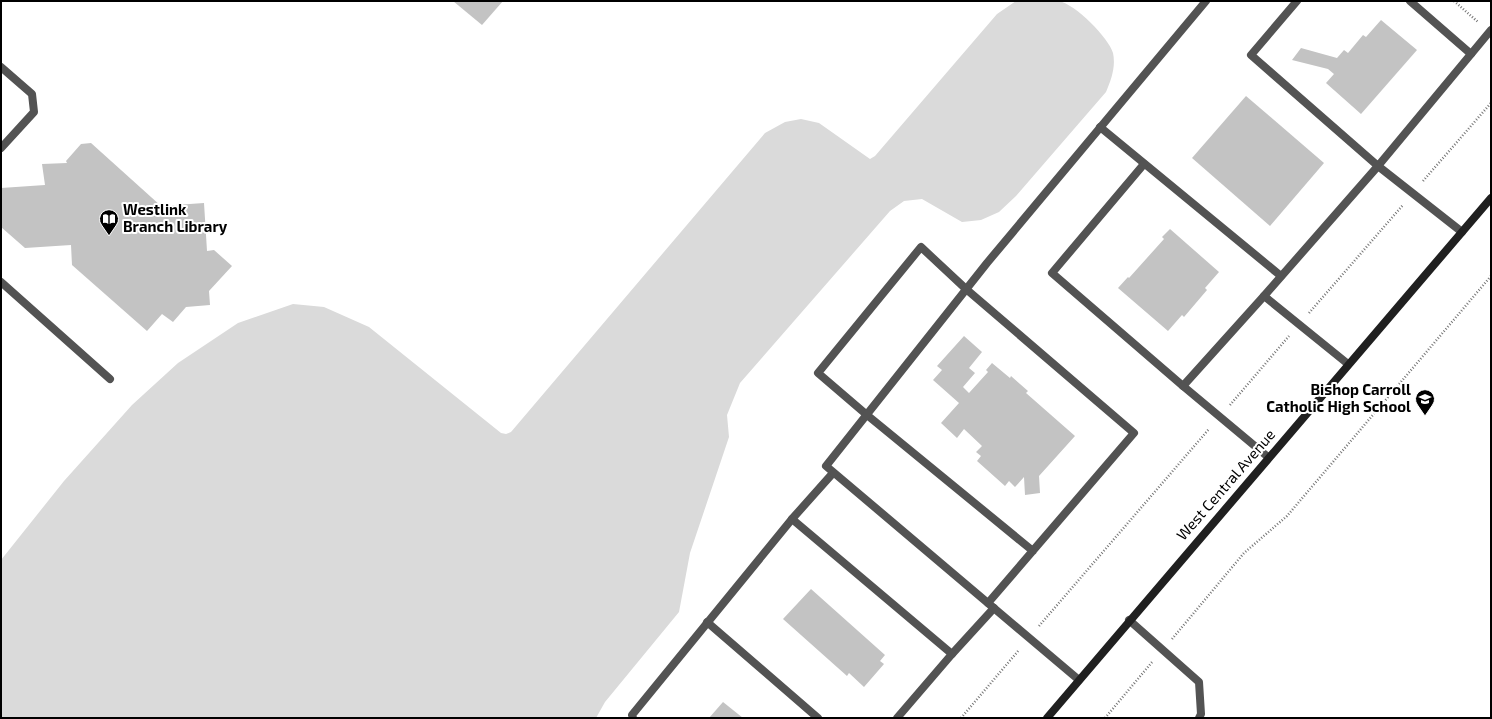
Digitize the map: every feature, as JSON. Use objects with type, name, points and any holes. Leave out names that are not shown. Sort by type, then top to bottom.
[{"type":"main road","name":"West Central Avenue","points":[[1047,718],[1268,457],[1491,198]]},
{"type":"lane","points":[[1079,680],[826,466],[966,289],[1206,1]]},
{"type":"lane","points":[[1297,1],[1250,55],[1378,166],[1462,232]]},
{"type":"lane","points":[[1410,1],[1470,54]]},
{"type":"lane","points":[[1183,386],[1378,166],[1490,30]]},
{"type":"lane","points":[[1,67],[32,94],[34,112],[1,148]]},
{"type":"lane","points":[[1100,127],[1281,276]]},
{"type":"lane","points":[[1144,164],[1052,273],[1268,457]]},
{"type":"lane","points":[[897,718],[952,654],[1033,551],[1134,433],[966,289],[921,247],[818,373],[1033,551]]},
{"type":"lane","points":[[1,282],[110,379]]},
{"type":"lane","points":[[1264,296],[1348,364]]},
{"type":"lane","points":[[633,718],[632,715],[707,622],[833,472]]},
{"type":"lane","points":[[792,519],[952,654]]},
{"type":"lane","points":[[1129,620],[1199,682],[1202,714],[1199,718]]},
{"type":"lane","points":[[707,622],[818,718]]},
{"type":"path","points":[[1454,1],[1490,30]]},
{"type":"path","points":[[1104,718],[1244,553],[1288,516],[1491,276]]},
{"type":"shaded area","points":[[1016,1],[1059,1],[1074,8],[1090,22],[1105,39],[1113,53],[1113,68],[1106,92],[1016,196],[999,212],[981,220],[962,222],[922,199],[904,201],[890,211],[740,383],[727,415],[729,437],[690,553],[679,612],[605,702],[596,718],[1,718],[1,560],[64,481],[132,405],[178,363],[238,323],[293,304],[324,307],[369,327],[501,433],[506,434],[511,432],[765,133],[785,122],[801,119],[819,123],[870,159],[875,156],[997,14]]},
{"type":"building","points":[[453,1],[503,1],[482,25]]},
{"type":"building","points":[[1381,20],[1417,50],[1361,114],[1326,83],[1334,74],[1328,69],[1292,60],[1301,48],[1337,58],[1344,50],[1348,53],[1363,35],[1366,37]]},
{"type":"building","points":[[1246,96],[1324,163],[1270,226],[1192,158]]},
{"type":"building","name":"Westlink Branch Library","points":[[91,143],[161,206],[204,203],[207,251],[214,250],[232,266],[209,291],[210,305],[186,307],[173,322],[162,314],[147,331],[72,265],[71,245],[25,248],[1,227],[1,188],[45,185],[42,164],[67,163],[66,161],[81,144]]},
{"type":"building","points":[[1170,229],[1219,272],[1205,288],[1207,290],[1184,317],[1182,315],[1168,331],[1118,288],[1164,239],[1162,237]]},
{"type":"building","points":[[964,336],[982,352],[969,368],[975,373],[963,387],[969,393],[988,372],[986,370],[992,363],[1010,378],[1011,376],[1028,391],[1026,393],[1075,436],[1039,476],[1040,493],[1025,495],[1024,477],[1015,487],[1009,481],[1005,486],[977,461],[981,456],[976,452],[982,446],[964,429],[957,438],[941,423],[959,403],[933,380],[942,370],[937,366]]},
{"type":"building","points":[[811,589],[885,655],[880,661],[884,664],[864,687],[849,673],[847,676],[783,619]]},
{"type":"building","points":[[723,702],[743,718],[709,718]]},
{"type":"place","name":"Westlink Branch Library","points":[[109,236]]},
{"type":"place","name":"Bishop Carroll Catholic High School","points":[[1425,416]]}]
